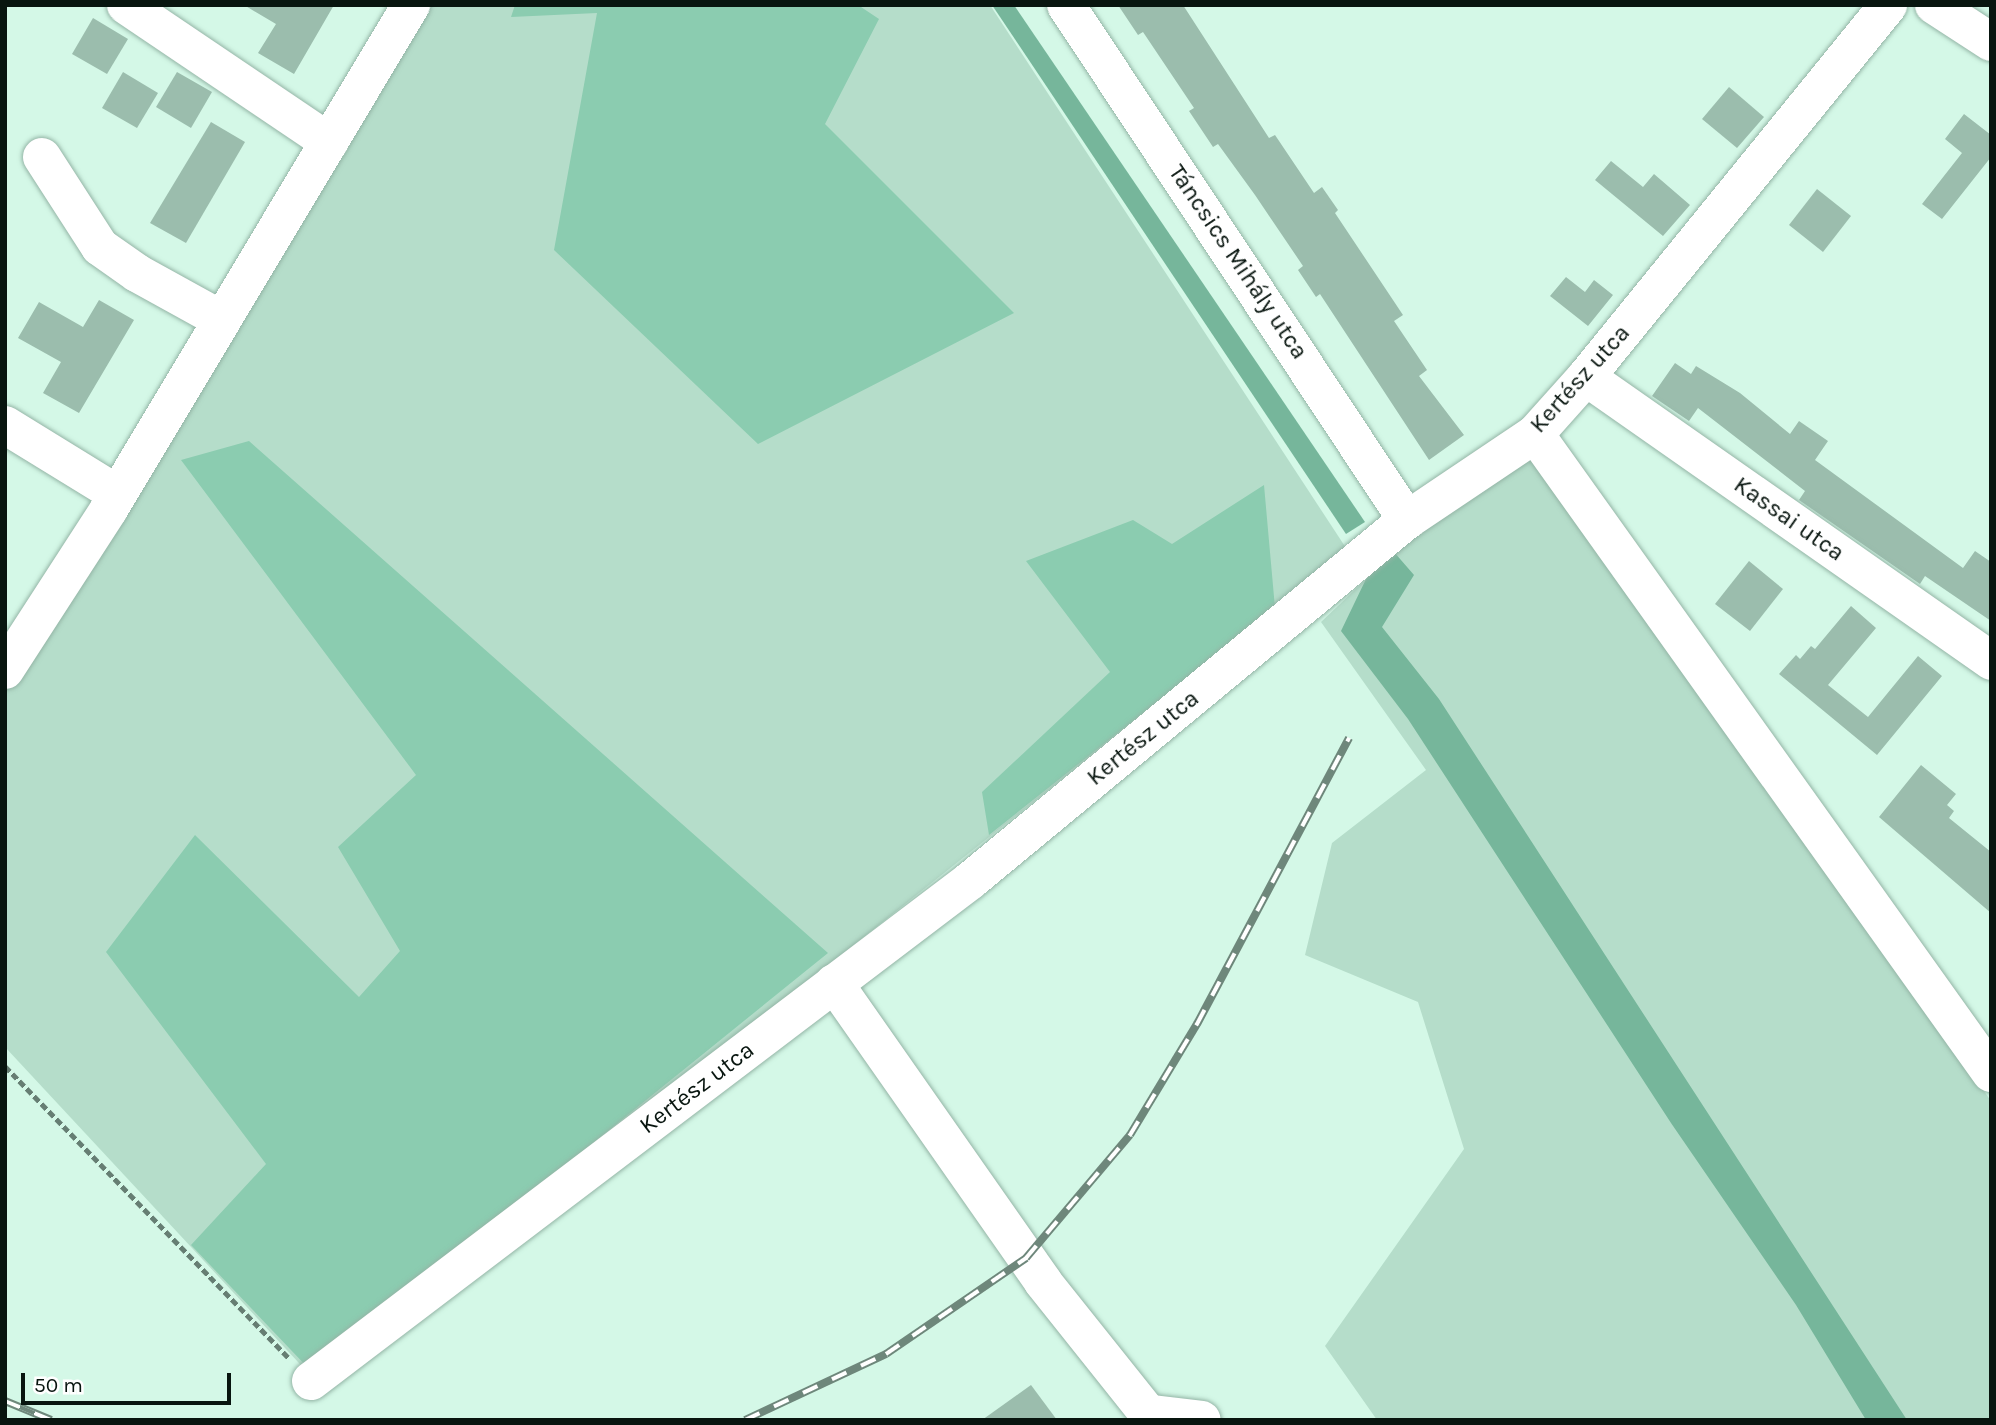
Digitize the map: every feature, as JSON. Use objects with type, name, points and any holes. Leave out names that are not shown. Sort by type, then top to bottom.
[{"type":"street","points":[[126,5],[329,142]]},
{"type":"street","points":[[5,670],[117,494],[411,5]]},
{"type":"street","name":"Táncsics Mihály utca","points":[[1066,5],[1407,520]]},
{"type":"street","name":"Kertész utca","points":[[312,1381],[971,880],[1407,520],[1535,434],[1586,377],[1888,5]]},
{"type":"street","points":[[1934,5],[1989,37]]},
{"type":"street","points":[[42,157],[100,247],[137,273],[222,320]]},
{"type":"street","name":"Kassai utca","points":[[1586,377],[1991,661]]},
{"type":"street","points":[[5,425],[117,494]]},
{"type":"street","points":[[1535,434],[1991,1073]]},
{"type":"street","points":[[834,984],[1043,1282],[1153,1417],[1202,1420]]},
{"type":"path","points":[[5,1066],[312,1381]]},
{"type":"shaded area","points":[[429,5],[990,5],[1348,551],[312,1377],[5,1047],[5,687]]},
{"type":"shaded area","points":[[515,5],[858,5],[879,19],[825,124],[1014,313],[758,444],[554,250],[597,13],[511,17]]},
{"type":"shaded area","points":[[992,5],[1014,5],[1365,522],[1346,534]]},
{"type":"shaded area","points":[[249,441],[828,953],[311,1371],[191,1245],[266,1164],[106,952],[195,835],[359,997],[400,951],[338,847],[416,775],[181,460]]},
{"type":"shaded area","points":[[1534,455],[1991,1101],[1991,1420],[1377,1420],[1325,1346],[1464,1149],[1418,1002],[1305,955],[1332,843],[1426,770],[1321,622],[1416,532]]},
{"type":"shaded area","points":[[1264,485],[1275,608],[989,835],[982,792],[1110,672],[1026,561],[1133,520],[1172,544]]},
{"type":"shaded area","points":[[1394,552],[1414,575],[1382,627],[1439,699],[1907,1420],[1866,1420],[1796,1305],[1671,1123],[1408,719],[1341,631],[1366,579]]},
{"type":"building","points":[[244,5],[334,5],[294,74],[258,53],[276,24]]},
{"type":"building","points":[[1118,5],[1183,5],[1269,138],[1275,135],[1314,193],[1322,187],[1338,210],[1335,213],[1403,315],[1394,321],[1427,370],[1419,376],[1464,435],[1429,460],[1320,294],[1316,297],[1298,270],[1303,266],[1255,195],[1218,144],[1213,147],[1189,111],[1194,108],[1143,32],[1138,35]]},
{"type":"building","points":[[93,18],[128,39],[107,74],[72,54]]},
{"type":"building","points":[[123,72],[158,93],[137,128],[102,108]]},
{"type":"building","points":[[177,72],[212,92],[191,128],[156,107]]},
{"type":"building","points":[[1729,87],[1764,117],[1737,148],[1702,119]]},
{"type":"building","points":[[1964,114],[1991,135],[1991,157],[1942,219],[1922,204],[1962,153],[1945,139]]},
{"type":"building","points":[[211,122],[245,142],[186,243],[150,223]]},
{"type":"building","points":[[1611,161],[1643,187],[1654,174],[1690,205],[1663,236],[1595,180]]},
{"type":"building","points":[[1817,189],[1851,216],[1823,252],[1789,225]]},
{"type":"building","points":[[1566,277],[1585,292],[1594,280],[1613,295],[1588,326],[1550,296]]},
{"type":"building","points":[[99,300],[134,320],[79,413],[43,393],[61,362],[18,338],[39,302],[83,327]]},
{"type":"building","points":[[1675,363],[1691,374],[1696,366],[1740,393],[1790,434],[1799,421],[1828,441],[1815,460],[1963,568],[1975,551],[1991,562],[1991,621],[1925,576],[1920,584],[1799,500],[1805,491],[1698,408],[1689,421],[1652,396]]},
{"type":"building","points":[[1749,561],[1783,589],[1750,631],[1715,604]]},
{"type":"building","points":[[1851,606],[1876,628],[1828,685],[1868,717],[1918,656],[1942,676],[1877,755],[1779,674],[1796,655],[1800,659],[1811,646],[1815,649]]},
{"type":"building","points":[[1921,765],[1956,794],[1947,805],[1954,811],[1949,818],[1991,852],[1991,913],[1879,817]]},
{"type":"building","points":[[1031,1385],[1057,1420],[982,1420]]},
{"type":"railway","points":[[745,1420],[886,1354],[1026,1258],[1130,1135],[1197,1024],[1349,738]]},
{"type":"railway","points":[[5,1401],[51,1420]]}]
